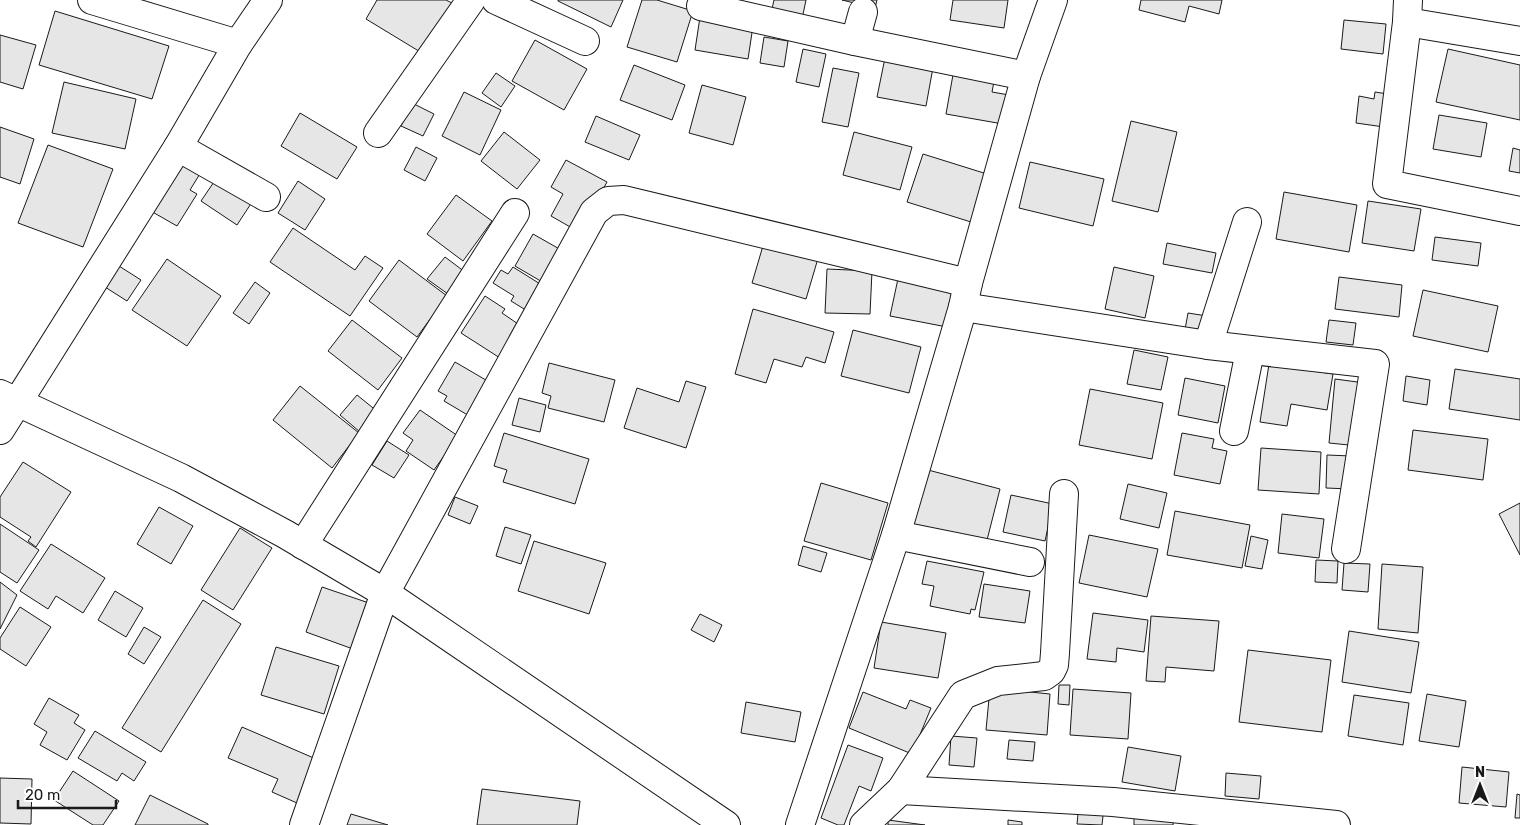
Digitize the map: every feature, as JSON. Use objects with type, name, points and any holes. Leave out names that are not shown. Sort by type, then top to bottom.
[{"type":"street","points":[[92,0],[238,44]]},
{"type":"street","points":[[0,430],[9,398],[178,147],[238,44],[268,0]]},
{"type":"street","points":[[378,133],[471,0]]},
{"type":"street","points":[[496,0],[585,41]]},
{"type":"street","points":[[800,825],[896,535],[966,295],[1026,76],[1053,0]]},
{"type":"street","points":[[701,6],[855,41],[1026,76]]},
{"type":"street","points":[[1520,41],[1407,11],[1387,184],[1520,211]]},
{"type":"street","points":[[855,41],[863,12]]},
{"type":"street","points":[[178,147],[266,196]]},
{"type":"street","points":[[304,825],[385,592],[594,212],[608,201],[624,200],[966,295],[1208,345],[1375,364],[1346,549]]},
{"type":"street","points":[[303,545],[515,213]]},
{"type":"street","points":[[1208,345],[1247,222]]},
{"type":"street","points":[[1234,431],[1250,351]]},
{"type":"street","points":[[9,398],[182,478],[385,592],[726,825]]},
{"type":"street","points":[[864,825],[901,790],[963,695],[998,681],[1044,676],[1051,671],[1055,659],[1064,494]]},
{"type":"street","points":[[896,535],[1030,562]]},
{"type":"street","points":[[901,790],[1113,802],[1336,825]]},
{"type":"building","points":[[377,0],[446,0],[452,3],[422,53],[366,19]]},
{"type":"building","points":[[558,0],[623,0],[611,27]]},
{"type":"building","points":[[642,0],[657,0],[693,11],[677,62],[627,47]]},
{"type":"building","points":[[774,0],[806,0],[801,24],[770,18]]},
{"type":"building","points":[[842,0],[877,0],[875,8]]},
{"type":"building","points":[[953,0],[1008,0],[1004,28],[950,20]]},
{"type":"building","points":[[1141,0],[1222,0],[1219,14],[1189,6],[1185,22],[1139,10]]},
{"type":"building","points":[[55,11],[169,46],[152,99],[39,65]]},
{"type":"building","points":[[700,17],[753,26],[748,59],[695,50]]},
{"type":"building","points":[[1344,20],[1386,24],[1383,54],[1341,49]]},
{"type":"building","points":[[0,35],[36,45],[23,89],[0,82]]},
{"type":"building","points":[[764,37],[788,41],[784,67],[760,63]]},
{"type":"building","points":[[535,40],[587,69],[564,110],[512,81]]},
{"type":"building","points":[[803,49],[826,54],[819,87],[796,82]]},
{"type":"building","points":[[1448,49],[1520,65],[1520,120],[1436,102]]},
{"type":"building","points":[[886,53],[934,62],[926,106],[877,97]]},
{"type":"building","points":[[634,65],[685,85],[672,120],[620,100]]},
{"type":"building","points":[[833,68],[859,73],[848,127],[822,122]]},
{"type":"building","points":[[954,69],[995,76],[992,92],[1009,95],[1003,124],[946,114]]},
{"type":"building","points":[[496,73],[515,86],[501,107],[482,93]]},
{"type":"building","points":[[64,82],[136,99],[125,149],[52,133]]},
{"type":"building","points":[[702,85],[746,97],[733,145],[689,133]]},
{"type":"building","points":[[464,92],[501,110],[480,155],[442,136]]},
{"type":"building","points":[[1375,92],[1388,94],[1384,127],[1356,123],[1359,96],[1374,99]]},
{"type":"building","points":[[412,103],[434,114],[423,136],[401,126]]},
{"type":"building","points":[[300,113],[357,147],[337,179],[281,146]]},
{"type":"building","points":[[1439,115],[1487,123],[1481,157],[1433,149]]},
{"type":"building","points":[[596,116],[640,135],[629,160],[585,142]]},
{"type":"building","points":[[1131,121],[1177,132],[1158,212],[1112,201]]},
{"type":"building","points":[[0,127],[34,139],[20,184],[0,177]]},
{"type":"building","points":[[504,132],[540,160],[517,189],[481,161]]},
{"type":"building","points":[[854,132],[912,147],[900,190],[843,175]]},
{"type":"building","points":[[48,145],[113,169],[83,247],[18,223]]},
{"type":"building","points":[[416,147],[437,158],[425,181],[404,170]]},
{"type":"building","points":[[1513,148],[1520,150],[1520,173],[1509,171]]},
{"type":"building","points":[[923,154],[987,174],[971,222],[907,202]]},
{"type":"building","points":[[180,159],[201,172],[190,190],[197,194],[177,226],[149,210]]},
{"type":"building","points":[[566,160],[607,182],[579,232],[551,216],[563,194],[551,187]]},
{"type":"building","points":[[1030,162],[1104,179],[1093,226],[1019,208]]},
{"type":"building","points":[[218,176],[254,199],[237,225],[201,201]]},
{"type":"building","points":[[298,181],[325,199],[305,230],[278,213]]},
{"type":"building","points":[[1284,192],[1357,205],[1349,252],[1276,239]]},
{"type":"building","points":[[456,195],[492,221],[463,261],[427,234]]},
{"type":"building","points":[[1368,201],[1421,209],[1414,251],[1362,243]]},
{"type":"building","points":[[293,228],[355,270],[365,256],[383,268],[350,316],[270,262]]},
{"type":"building","points":[[533,234],[563,251],[544,283],[515,266]]},
{"type":"building","points":[[1435,237],[1481,243],[1478,266],[1432,260]]},
{"type":"building","points":[[765,239],[819,255],[806,299],[752,283]]},
{"type":"building","points":[[1167,243],[1216,253],[1212,273],[1163,264]]},
{"type":"building","points":[[445,257],[465,272],[448,294],[427,279]]},
{"type":"building","points":[[167,259],[221,296],[187,346],[132,310]]},
{"type":"building","points":[[399,260],[447,296],[417,337],[369,301]]},
{"type":"building","points":[[119,266],[141,280],[127,301],[105,287]]},
{"type":"building","points":[[513,267],[545,287],[529,312],[511,301],[514,296],[493,283],[501,270],[508,274]]},
{"type":"building","points":[[1114,267],[1154,276],[1145,318],[1105,309]]},
{"type":"building","points":[[827,269],[872,271],[870,314],[825,313]]},
{"type":"building","points":[[899,274],[956,285],[947,327],[890,316]]},
{"type":"building","points":[[1339,277],[1402,285],[1399,317],[1335,309]]},
{"type":"building","points":[[255,282],[270,293],[249,324],[233,313]]},
{"type":"building","points":[[1423,290],[1498,306],[1488,352],[1413,336]]},
{"type":"building","points":[[485,296],[505,309],[502,313],[521,326],[500,358],[461,333]]},
{"type":"building","points":[[753,309],[834,332],[825,363],[806,357],[802,367],[774,359],[766,383],[735,374]]},
{"type":"building","points":[[1188,313],[1207,316],[1203,338],[1184,335]]},
{"type":"building","points":[[352,320],[402,358],[378,390],[328,351]]},
{"type":"building","points":[[1329,320],[1356,323],[1353,345],[1326,342]]},
{"type":"building","points":[[853,330],[921,347],[909,393],[841,376]]},
{"type":"building","points":[[1134,350],[1168,357],[1161,390],[1127,384]]},
{"type":"building","points":[[455,362],[491,383],[471,417],[444,401],[447,396],[438,391]]},
{"type":"building","points":[[549,363],[615,380],[604,422],[548,408],[551,396],[542,393]]},
{"type":"building","points":[[1269,364],[1333,374],[1327,410],[1291,404],[1287,426],[1260,422]]},
{"type":"building","points":[[1455,369],[1520,379],[1520,420],[1449,409]]},
{"type":"building","points":[[1406,376],[1430,380],[1427,405],[1403,401]]},
{"type":"building","points":[[1185,378],[1225,386],[1218,423],[1178,415]]},
{"type":"building","points":[[1335,379],[1365,383],[1359,446],[1329,443]]},
{"type":"building","points":[[686,381],[706,387],[686,448],[624,428],[637,388],[679,402]]},
{"type":"building","points":[[300,386],[359,433],[332,468],[273,420]]},
{"type":"building","points":[[1090,389],[1163,403],[1152,459],[1079,445]]},
{"type":"building","points":[[357,395],[378,412],[360,432],[340,415]]},
{"type":"building","points":[[519,398],[546,405],[540,432],[512,425]]},
{"type":"building","points":[[420,410],[458,436],[434,470],[406,451],[413,440],[403,433]]},
{"type":"building","points":[[1413,430],[1488,439],[1483,480],[1408,470]]},
{"type":"building","points":[[504,433],[589,459],[575,504],[503,482],[507,470],[494,466]]},
{"type":"building","points":[[1182,433],[1214,439],[1212,448],[1227,451],[1220,484],[1174,475]]},
{"type":"building","points":[[387,441],[409,455],[394,478],[372,465]]},
{"type":"building","points":[[1261,448],[1321,452],[1319,494],[1258,490]]},
{"type":"building","points":[[1327,455],[1351,456],[1350,489],[1326,488]]},
{"type":"building","points":[[23,462],[71,492],[36,547],[28,541],[31,537],[0,517],[0,497]]},
{"type":"building","points":[[928,470],[1000,489],[986,544],[913,525]]},
{"type":"building","points":[[821,483],[888,503],[871,560],[804,541]]},
{"type":"building","points":[[1128,484],[1167,493],[1159,528],[1120,519]]},
{"type":"building","points":[[1011,495],[1053,504],[1045,541],[1003,532]]},
{"type":"building","points":[[455,497],[478,506],[470,524],[448,515]]},
{"type":"building","points":[[1520,503],[1520,555],[1499,514]]},
{"type":"building","points":[[159,507],[193,526],[171,564],[137,544]]},
{"type":"building","points":[[1175,511],[1250,525],[1242,568],[1167,555]]},
{"type":"building","points":[[1282,514],[1324,519],[1319,558],[1278,553]]},
{"type":"building","points":[[0,524],[39,550],[17,583],[0,572]]},
{"type":"building","points":[[505,527],[531,535],[521,564],[496,556]]},
{"type":"building","points":[[240,528],[272,548],[233,610],[201,590]]},
{"type":"building","points":[[1089,535],[1158,549],[1147,597],[1079,583]]},
{"type":"building","points":[[1251,536],[1268,540],[1262,569],[1245,566]]},
{"type":"building","points":[[534,541],[606,563],[589,614],[518,591]]},
{"type":"building","points":[[51,544],[105,578],[83,613],[56,596],[48,609],[20,591]]},
{"type":"building","points":[[803,546],[827,553],[821,572],[798,565]]},
{"type":"building","points":[[1316,560],[1338,561],[1337,583],[1315,582]]},
{"type":"building","points":[[927,561],[984,572],[975,610],[971,609],[970,614],[930,606],[934,586],[922,584]]},
{"type":"building","points":[[1344,563],[1370,564],[1368,592],[1342,590]]},
{"type":"building","points":[[1382,564],[1423,567],[1418,633],[1378,629]]},
{"type":"building","points":[[0,582],[17,595],[0,629]]},
{"type":"building","points":[[984,584],[1030,591],[1025,623],[979,617]]},
{"type":"building","points":[[322,587],[369,603],[353,649],[306,632]]},
{"type":"building","points":[[115,591],[143,608],[126,637],[98,620]]},
{"type":"building","points":[[203,600],[241,624],[161,752],[122,728]]},
{"type":"building","points":[[20,607],[51,627],[26,666],[0,649],[0,638]]},
{"type":"building","points":[[1093,613],[1148,620],[1144,652],[1117,648],[1116,662],[1087,659]]},
{"type":"building","points":[[700,614],[722,625],[714,642],[691,630]]},
{"type":"building","points":[[1151,616],[1219,621],[1214,671],[1166,667],[1165,682],[1146,681]]},
{"type":"building","points":[[881,622],[946,633],[938,678],[874,668]]},
{"type":"building","points":[[144,627],[161,637],[144,664],[128,654]]},
{"type":"building","points":[[1349,631],[1419,642],[1411,693],[1342,682]]},
{"type":"building","points":[[276,647],[339,666],[324,714],[261,695]]},
{"type":"building","points":[[1248,650],[1331,660],[1322,732],[1239,722]]},
{"type":"building","points":[[1059,685],[1070,685],[1069,705],[1058,704]]},
{"type":"building","points":[[990,688],[1050,694],[1047,735],[986,730]]},
{"type":"building","points":[[1073,689],[1131,693],[1128,739],[1070,735]]},
{"type":"building","points":[[863,692],[906,709],[910,700],[931,708],[912,754],[849,728]]},
{"type":"building","points":[[1427,694],[1466,701],[1459,747],[1419,741]]},
{"type":"building","points":[[1354,695],[1409,703],[1403,745],[1348,736]]},
{"type":"building","points":[[49,698],[79,715],[74,723],[85,730],[67,760],[40,745],[47,732],[34,724]]},
{"type":"building","points":[[746,702],[801,712],[795,742],[741,733]]},
{"type":"building","points":[[242,727],[316,759],[297,803],[272,792],[278,779],[228,758]]},
{"type":"building","points":[[95,731],[146,762],[134,781],[122,773],[117,781],[78,758]]},
{"type":"building","points":[[951,736],[977,738],[974,767],[949,765]]},
{"type":"building","points":[[1009,740],[1035,742],[1033,761],[1007,759]]},
{"type":"building","points":[[848,745],[883,758],[871,791],[859,786],[844,825],[838,825],[821,818]]},
{"type":"building","points":[[1128,747],[1181,756],[1175,791],[1122,782]]},
{"type":"building","points":[[1462,767],[1509,772],[1506,807],[1459,803]]},
{"type":"building","points":[[73,771],[119,801],[103,825],[93,825],[54,800]]},
{"type":"building","points":[[1226,773],[1261,776],[1259,799],[1225,796]]},
{"type":"building","points":[[0,778],[32,779],[31,824],[0,823]]},
{"type":"building","points":[[482,789],[580,801],[577,825],[477,825]]},
{"type":"building","points":[[1517,794],[1520,795],[1520,818],[1515,818]]},
{"type":"building","points":[[150,795],[208,824],[208,825],[135,825]]},
{"type":"building","points":[[1079,804],[1104,807],[1102,825],[1077,824]]},
{"type":"building","points":[[1134,813],[1174,817],[1173,825],[1134,825]]},
{"type":"building","points":[[351,814],[388,825],[347,825]]},
{"type":"building","points":[[888,820],[925,825],[888,825]]},
{"type":"building","points":[[1008,820],[1022,822],[1022,825],[1008,825]]}]
